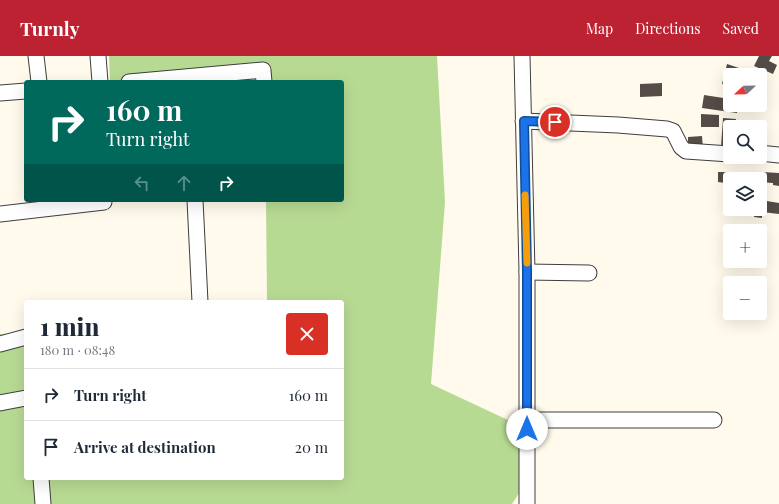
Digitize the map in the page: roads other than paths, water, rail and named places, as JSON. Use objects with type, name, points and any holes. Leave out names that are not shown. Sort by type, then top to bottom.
[{"type":"street","points":[[36,56],[39,80]]},
{"type":"street","points":[[98,56],[100,80]]},
{"type":"street","points":[[522,56],[527,272],[527,504]]},
{"type":"street","points":[[151,80],[263,70],[264,80]]},
{"type":"street","points":[[0,93],[24,91]]},
{"type":"street","points":[[524,121],[618,125],[667,129],[673,131],[681,147],[686,151],[723,154]]},
{"type":"street","points":[[767,154],[779,155]]},
{"type":"street","points":[[0,214],[104,202]]},
{"type":"street","points":[[195,202],[200,300]]},
{"type":"street","points":[[527,272],[589,273]]},
{"type":"street","points":[[0,344],[24,338]]},
{"type":"street","points":[[0,403],[24,398]]},
{"type":"street","points":[[526,420],[714,420]]},
{"type":"street","points":[[41,480],[42,504]]}]
